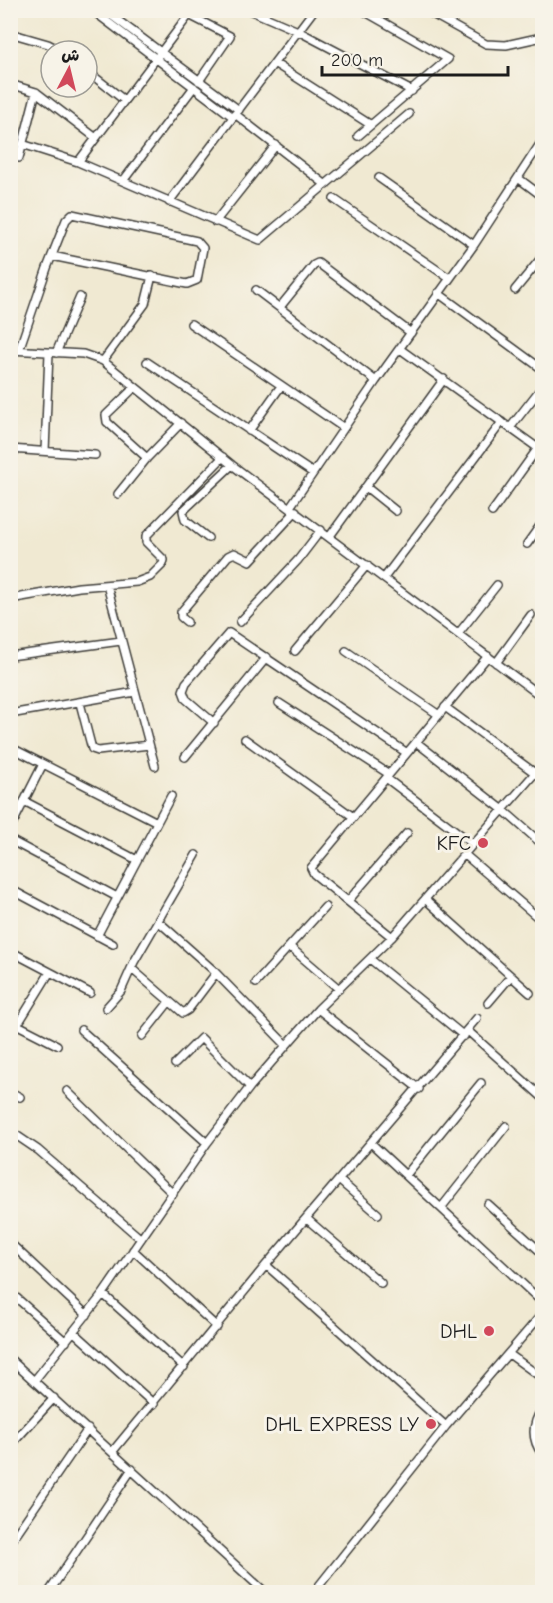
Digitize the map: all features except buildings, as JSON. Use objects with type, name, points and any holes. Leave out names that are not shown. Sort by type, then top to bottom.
[{"type":"street","points":[[92,10],[199,81],[236,114],[326,185]]},
{"type":"street","points":[[104,10],[194,87],[236,114]]},
{"type":"street","points":[[249,10],[298,32],[412,92]]},
{"type":"street","points":[[169,202],[314,10]]},
{"type":"street","points":[[358,136],[448,59],[362,10]]},
{"type":"street","points":[[425,10],[486,44],[506,45],[543,37]]},
{"type":"street","points":[[78,162],[186,16],[228,33],[230,39],[199,81]]},
{"type":"street","points":[[10,33],[39,41]]},
{"type":"street","points":[[274,63],[371,125]]},
{"type":"street","points":[[99,80],[124,100]]},
{"type":"street","points":[[10,84],[36,92],[96,138]]},
{"type":"street","points":[[123,181],[194,87]]},
{"type":"street","points":[[18,158],[36,92]]},
{"type":"street","points":[[22,144],[78,162],[260,240],[409,114]]},
{"type":"street","points":[[187,622],[181,617],[181,612],[228,556],[234,553],[250,561],[293,509],[313,473],[474,245],[543,141]]},
{"type":"street","points":[[215,222],[276,146]]},
{"type":"street","points":[[379,178],[474,245]]},
{"type":"street","points":[[518,178],[543,196]]},
{"type":"street","points":[[334,199],[449,278]]},
{"type":"street","points":[[19,350],[52,256],[66,220],[72,214],[202,244],[197,280],[193,284],[52,256]]},
{"type":"street","points":[[516,290],[543,257]]},
{"type":"street","points":[[280,307],[312,267],[318,263],[411,333]]},
{"type":"street","points":[[104,361],[145,304],[152,276]]},
{"type":"street","points":[[256,290],[376,381]]},
{"type":"street","points":[[438,293],[543,369]]},
{"type":"street","points":[[45,451],[53,353],[80,297]]},
{"type":"street","points":[[191,324],[344,428]]},
{"type":"street","points":[[400,349],[540,450],[492,512]]},
{"type":"street","points":[[10,350],[83,354],[104,361],[232,465],[543,697]]},
{"type":"street","points":[[147,362],[313,473]]},
{"type":"street","points":[[330,536],[444,380]]},
{"type":"street","points":[[249,431],[281,386]]},
{"type":"street","points":[[135,387],[106,415],[107,422],[147,458]]},
{"type":"street","points":[[510,428],[543,387]]},
{"type":"street","points":[[384,578],[502,422]]},
{"type":"street","points":[[118,494],[147,458],[181,423]]},
{"type":"street","points":[[10,449],[94,455]]},
{"type":"street","points":[[10,599],[137,582],[150,577],[164,560],[146,542],[146,536],[223,457]]},
{"type":"street","points":[[208,538],[185,520],[183,511],[232,465]]},
{"type":"street","points":[[366,487],[396,511]]},
{"type":"street","points":[[527,544],[543,523]]},
{"type":"street","points":[[240,622],[298,560],[321,530]]},
{"type":"street","points":[[295,651],[367,565]]},
{"type":"street","points":[[107,585],[155,766]]},
{"type":"street","points":[[458,634],[496,585]]},
{"type":"street","points":[[496,663],[531,615]]},
{"type":"street","points":[[214,723],[186,699],[183,691],[186,683],[229,633],[407,753]]},
{"type":"street","points":[[10,656],[121,641]]},
{"type":"street","points":[[346,651],[439,715]]},
{"type":"street","points":[[392,937],[314,874],[311,868],[352,816],[488,656]]},
{"type":"street","points":[[185,757],[267,657]]},
{"type":"street","points":[[10,714],[135,693]]},
{"type":"street","points":[[80,703],[92,749],[98,751],[149,745]]},
{"type":"street","points":[[279,703],[387,776],[473,844]]},
{"type":"street","points":[[445,707],[535,773]]},
{"type":"street","points":[[245,739],[352,816]]},
{"type":"street","points":[[416,742],[543,844]]},
{"type":"street","points":[[10,747],[157,822]]},
{"type":"street","points":[[10,829],[44,764]]},
{"type":"street","points":[[34,1381],[103,1294],[207,1143],[250,1087],[318,1009],[392,937],[543,765]]},
{"type":"street","points":[[97,936],[171,796]]},
{"type":"street","points":[[24,801],[137,860]]},
{"type":"street","points":[[348,901],[406,833]]},
{"type":"street","points":[[10,840],[117,897]]},
{"type":"street","points":[[464,854],[543,921]]},
{"type":"street","points":[[106,1008],[121,991],[196,855]]},
{"type":"street","points":[[10,889],[113,944]]},
{"type":"street","points":[[425,899],[530,993]]},
{"type":"street","points":[[256,982],[325,907]]},
{"type":"street","points":[[158,921],[216,973],[286,1045]]},
{"type":"street","points":[[290,947],[339,989]]},
{"type":"street","points":[[10,951],[90,993]]},
{"type":"street","points":[[370,959],[466,1033],[543,1097]]},
{"type":"street","points":[[132,969],[183,1013],[188,1010],[216,973]]},
{"type":"street","points":[[50,972],[13,1024],[57,1045]]},
{"type":"street","points":[[488,1004],[511,976]]},
{"type":"street","points":[[142,1036],[169,1002]]},
{"type":"street","points":[[318,1009],[419,1089]]},
{"type":"street","points":[[113,1451],[154,1404],[266,1265],[419,1089],[477,1018]]},
{"type":"street","points":[[81,1030],[207,1143]]},
{"type":"street","points":[[175,1064],[201,1038],[250,1087]]},
{"type":"street","points":[[406,1175],[481,1083]]},
{"type":"street","points":[[67,1091],[173,1194]]},
{"type":"street","points":[[10,1092],[20,1097]]},
{"type":"street","points":[[441,1208],[506,1126]]},
{"type":"street","points":[[10,1131],[38,1150],[141,1239]]},
{"type":"street","points":[[372,1144],[543,1302]]},
{"type":"street","points":[[340,1181],[378,1214]]},
{"type":"street","points":[[488,1204],[543,1253]]},
{"type":"street","points":[[307,1219],[381,1283]]},
{"type":"street","points":[[10,1243],[87,1315]]},
{"type":"street","points":[[133,1250],[217,1327]]},
{"type":"street","points":[[266,1265],[446,1426]]},
{"type":"street","points":[[10,1292],[66,1342]]},
{"type":"street","points":[[103,1294],[184,1367]]},
{"type":"street","points":[[314,1593],[446,1426],[543,1314]]},
{"type":"street","points":[[74,1332],[154,1404]]},
{"type":"street","points":[[509,1354],[543,1378]]},
{"type":"street","points":[[10,1359],[113,1451],[265,1593]]},
{"type":"street","points":[[10,1446],[54,1398]]},
{"type":"street","points":[[543,1409],[536,1418],[534,1432],[543,1454]]},
{"type":"street","points":[[10,1543],[88,1429]]},
{"type":"street","points":[[49,1593],[132,1469]]},
{"type":"place","name":"KFC","points":[[483,843]]},
{"type":"place","name":"DHL","points":[[489,1331]]},
{"type":"place","name":"DHL EXPRESS LY","points":[[431,1424]]}]
